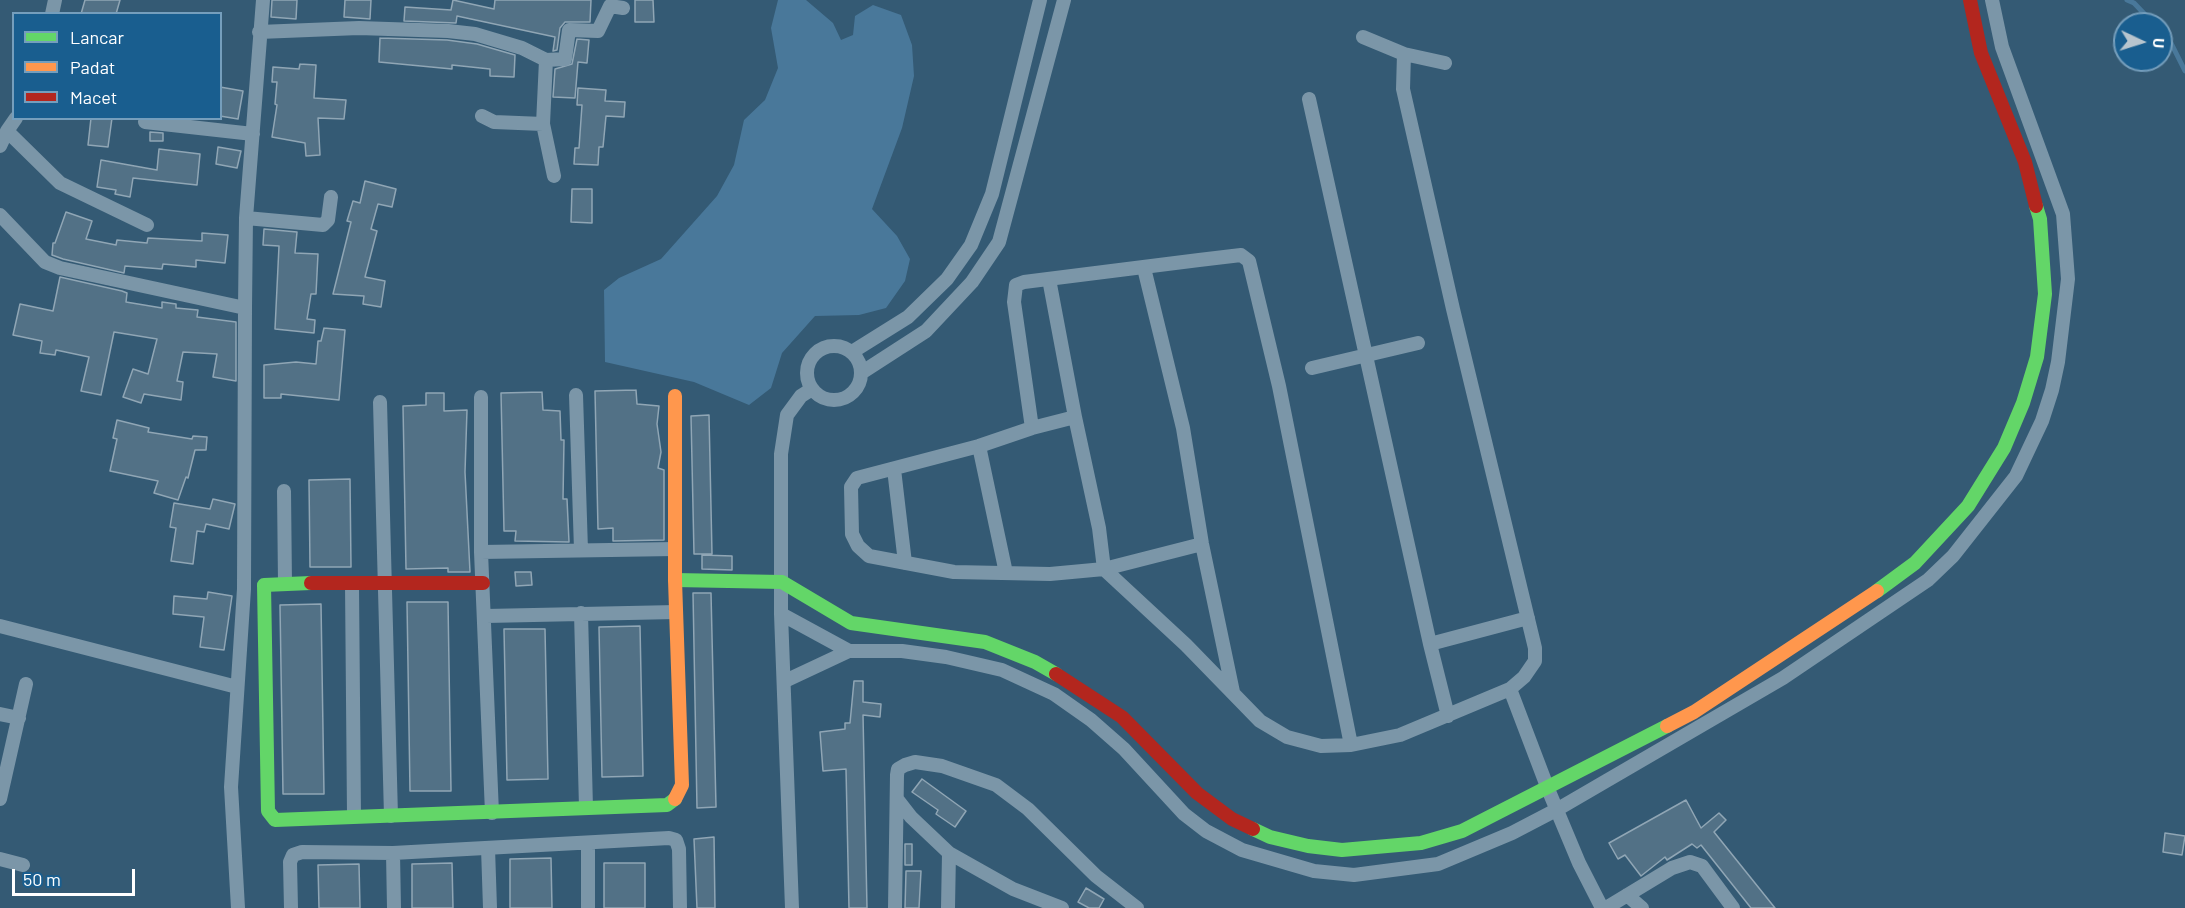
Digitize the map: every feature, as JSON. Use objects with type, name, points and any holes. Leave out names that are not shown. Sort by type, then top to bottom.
[{"type":"street","points":[[238,908],[231,788],[244,589],[246,218],[263,0]]},
{"type":"street","points":[[852,352],[908,317],[947,279],[971,245],[992,194],[1040,0]]},
{"type":"street","points":[[861,373],[926,331],[972,282],[999,242],[1064,0]]},
{"type":"street","points":[[675,580],[782,582],[851,623],[985,642],[1035,662],[1081,688],[1122,717],[1197,793],[1232,819],[1270,837],[1308,846],[1342,850],[1421,843],[1462,831],[1548,789],[1701,708],[1857,605],[1915,563],[1968,506],[2004,448],[2023,403],[2037,357],[2045,294],[2040,219],[2025,162],[1981,52],[1970,0]]},
{"type":"street","points":[[785,681],[849,651],[902,651],[946,657],[1002,670],[1054,694],[1091,720],[1124,749],[1164,794],[1206,831],[1243,851],[1314,871],[1354,875],[1437,864],[1512,833],[1558,809],[1783,678],[1928,580],[1968,537],[2016,476],[2042,421],[2052,390],[2058,362],[2068,279],[2063,214],[2002,47],[1992,0]]},
{"type":"street","points":[[259,32],[359,28],[448,31],[475,34],[522,48],[546,60],[565,59],[569,30],[598,31],[610,6],[623,8]]},
{"type":"street","points":[[1363,37],[1404,54],[1445,63]]},
{"type":"street","points":[[1049,279],[1099,528],[1104,569],[1186,645],[1260,721],[1287,737],[1321,746],[1351,745],[1400,735],[1510,689],[1524,677],[1535,660],[1528,618],[1453,309],[1403,89],[1404,54]]},
{"type":"street","points":[[546,60],[543,124],[554,176]]},
{"type":"street","points":[[1309,99],[1448,716]]},
{"type":"street","points":[[482,116],[494,122],[543,124]]},
{"type":"street","points":[[0,146],[15,120]]},
{"type":"street","points":[[145,122],[253,134]]},
{"type":"street","points":[[7,131],[60,183],[147,225]]},
{"type":"street","points":[[246,218],[323,225],[328,220],[331,197]]},
{"type":"street","points":[[0,215],[45,262],[60,268],[245,308]]},
{"type":"street","points":[[1032,428],[1014,289],[1023,282],[1241,255],[1249,261],[1280,386],[1351,745]]},
{"type":"street","points":[[1144,268],[1183,428],[1202,544],[1233,692]]},
{"type":"street","points":[[1312,368],[1418,343]]},
{"type":"street","points":[[838,346],[852,352],[857,358],[861,373],[856,388],[846,398],[824,398],[812,389],[807,366],[816,352],[822,348],[838,346]]},
{"type":"street","points":[[792,908],[782,614],[782,433],[787,415],[801,396],[812,389]]},
{"type":"street","points":[[576,395],[580,550]]},
{"type":"street","points":[[483,583],[268,583],[263,590],[268,811],[275,820],[667,806],[674,802],[681,792],[675,580],[675,396]]},
{"type":"street","points":[[481,397],[481,552],[486,616],[492,813]]},
{"type":"street","points":[[380,402],[392,816]]},
{"type":"street","points":[[1075,417],[854,481],[851,487],[852,534],[858,546],[869,556],[954,572],[1050,574],[1104,569],[1202,544]]},
{"type":"street","points":[[979,446],[1006,573]]},
{"type":"street","points":[[894,469],[905,563]]},
{"type":"street","points":[[284,491],[285,584]]},
{"type":"street","points":[[481,552],[675,549]]},
{"type":"street","points":[[352,584],[354,816]]},
{"type":"street","points":[[486,616],[676,612]]},
{"type":"street","points":[[581,613],[586,808]]},
{"type":"street","points":[[782,614],[849,651]]},
{"type":"street","points":[[1431,645],[1528,618]]},
{"type":"street","points":[[0,626],[237,687]]},
{"type":"street","points":[[1,793],[27,684]]},
{"type":"street","points":[[1510,689],[1579,863],[1604,908],[1672,868],[1690,862],[1702,866],[1733,908]]},
{"type":"street","points":[[0,714],[19,718]]},
{"type":"street","points":[[896,908],[898,769],[915,762],[942,766],[996,785],[1028,809],[1096,876],[1137,908]]},
{"type":"street","points":[[897,799],[910,817],[949,853],[1013,889],[1044,904],[1062,908]]},
{"type":"street","points":[[291,908],[290,862],[293,855],[302,852],[393,853],[669,838],[676,840],[679,849],[680,908]]},
{"type":"street","points":[[588,844],[588,908]]},
{"type":"street","points":[[488,848],[490,908]]},
{"type":"street","points":[[393,853],[394,908]]},
{"type":"street","points":[[948,908],[949,853]]},
{"type":"street","points":[[0,859],[23,865]]},
{"type":"street","points":[[1627,896],[1642,908]]},
{"type":"water","points":[[778,0],[806,0],[833,23],[841,40],[853,35],[855,16],[873,5],[901,15],[912,45],[914,76],[902,128],[872,209],[897,236],[910,259],[905,281],[886,308],[859,315],[815,316],[782,353],[771,388],[749,405],[694,382],[605,362],[604,290],[619,278],[661,259],[717,196],[734,165],[744,120],[765,100],[778,68],[771,28]]},
{"type":"building","points":[[85,0],[120,0],[117,12],[82,12]]},
{"type":"building","points":[[272,0],[297,0],[296,19],[271,17]]},
{"type":"building","points":[[345,0],[371,0],[370,19],[344,17]]},
{"type":"building","points":[[453,0],[494,9],[495,0],[591,0],[590,22],[565,22],[560,28],[557,50],[553,51],[555,37],[457,16],[456,23],[404,21],[405,7],[451,10]]},
{"type":"building","points":[[635,0],[653,0],[654,22],[635,22]]},
{"type":"building","points":[[380,38],[447,40],[477,44],[515,55],[514,77],[490,76],[490,69],[452,65],[452,69],[379,62]]},
{"type":"building","points":[[577,39],[589,40],[587,63],[578,62],[575,98],[553,97],[555,69],[572,64]]},
{"type":"building","points":[[300,64],[316,65],[314,98],[346,100],[344,119],[318,118],[320,155],[306,156],[305,143],[272,137],[277,105],[275,104],[277,82],[272,82],[273,67],[299,69]]},
{"type":"building","points":[[222,87],[243,91],[238,119],[222,116]]},
{"type":"building","points":[[578,88],[606,90],[605,101],[625,102],[624,117],[606,116],[603,147],[599,147],[598,165],[574,164],[575,148],[579,148],[582,105],[577,105]]},
{"type":"building","points":[[91,120],[112,120],[108,147],[88,145]]},
{"type":"building","points":[[150,132],[163,133],[163,141],[150,141]]},
{"type":"building","points":[[218,147],[241,151],[237,168],[216,164]]},
{"type":"building","points":[[159,149],[200,154],[197,185],[133,178],[130,197],[115,194],[116,190],[97,187],[101,160],[157,170]]},
{"type":"building","points":[[365,181],[396,189],[392,207],[378,204],[371,229],[377,231],[365,277],[385,281],[381,307],[363,304],[364,296],[333,294],[351,222],[347,221],[353,201],[360,203]]},
{"type":"building","points":[[572,189],[592,189],[592,223],[571,222]]},
{"type":"building","points":[[66,212],[92,221],[86,239],[116,245],[117,240],[147,243],[148,238],[202,241],[202,233],[228,235],[225,263],[196,260],[196,267],[163,264],[162,269],[125,266],[124,273],[63,259],[52,255],[53,243],[55,243]]},
{"type":"building","points":[[264,229],[297,232],[295,253],[318,254],[316,294],[311,294],[307,319],[315,320],[314,333],[275,329],[279,246],[263,245]]},
{"type":"building","points":[[60,277],[122,291],[127,293],[126,302],[162,308],[162,302],[176,304],[176,308],[198,310],[197,317],[236,322],[236,381],[213,377],[217,354],[183,352],[177,381],[183,382],[181,400],[144,394],[141,403],[123,397],[133,369],[148,374],[157,339],[114,332],[101,395],[81,391],[89,357],[56,350],[55,355],[40,353],[42,341],[13,335],[20,304],[53,311]]},
{"type":"building","points":[[324,328],[345,330],[339,400],[281,394],[281,398],[264,398],[264,365],[296,362],[316,364],[318,341],[321,341]]},
{"type":"building","points":[[636,390],[637,404],[659,406],[657,424],[661,452],[658,468],[664,470],[664,540],[613,541],[613,528],[598,529],[595,391]]},
{"type":"building","points":[[542,392],[543,410],[560,411],[561,440],[564,440],[563,499],[567,499],[569,542],[515,541],[516,531],[504,531],[501,393]]},
{"type":"building","points":[[426,393],[444,393],[444,411],[467,410],[465,472],[470,572],[448,572],[448,568],[406,569],[403,406],[426,405]]},
{"type":"building","points":[[709,415],[712,554],[694,554],[691,416]]},
{"type":"building","points":[[117,420],[149,428],[148,432],[192,439],[193,436],[207,437],[206,450],[195,450],[188,478],[186,477],[178,500],[154,493],[158,481],[110,471],[117,439],[113,438]]},
{"type":"building","points":[[350,479],[351,567],[310,567],[309,480]]},
{"type":"building","points":[[213,499],[235,504],[229,529],[206,524],[204,532],[197,531],[193,564],[171,561],[176,528],[170,527],[174,503],[210,509]]},
{"type":"building","points":[[702,555],[732,556],[732,570],[702,569]]},
{"type":"building","points":[[515,572],[531,572],[532,585],[516,586]]},
{"type":"building","points":[[208,592],[232,596],[224,650],[200,647],[204,617],[173,614],[174,596],[207,599]]},
{"type":"building","points":[[693,593],[711,593],[716,807],[697,808]]},
{"type":"building","points":[[407,602],[448,602],[451,791],[410,791]]},
{"type":"building","points":[[321,604],[324,794],[283,794],[280,605]]},
{"type":"building","points":[[640,626],[643,776],[602,777],[599,627]]},
{"type":"building","points":[[504,629],[545,629],[548,779],[507,780]]},
{"type":"building","points":[[854,681],[863,681],[863,702],[881,704],[880,717],[863,715],[867,908],[849,908],[846,769],[823,771],[820,732],[845,729],[845,723],[850,723]]},
{"type":"building","points":[[922,779],[966,811],[955,827],[936,814],[938,810],[912,792]]},
{"type":"building","points":[[1686,800],[1701,828],[1719,813],[1726,820],[1714,832],[1775,908],[1751,908],[1701,845],[1697,848],[1692,844],[1667,860],[1665,857],[1641,876],[1625,855],[1618,859],[1609,843]]},
{"type":"building","points":[[2165,833],[2185,836],[2182,855],[2163,852]]},
{"type":"building","points":[[714,837],[715,908],[697,908],[694,839]]},
{"type":"building","points":[[905,844],[912,844],[912,865],[905,865]]},
{"type":"building","points":[[551,858],[552,908],[510,908],[510,859]]},
{"type":"building","points":[[452,863],[453,908],[412,908],[412,864]]},
{"type":"building","points":[[604,863],[645,863],[645,908],[604,908]]},
{"type":"building","points":[[359,864],[360,908],[319,908],[318,865]]},
{"type":"building","points":[[906,871],[921,871],[919,908],[905,908]]},
{"type":"building","points":[[1086,888],[1104,899],[1099,908],[1089,908],[1078,902]]},
{"type":"waterway","points":[[2127,0],[2134,3],[2143,12]]},
{"type":"waterway","points":[[2173,47],[2185,71]]},
{"type":"traffic: fast","points":[[1877,591],[1915,563],[1968,506],[2004,448],[2023,403],[2037,357],[2045,294],[2040,219],[2036,206]]},
{"type":"traffic: fast","points":[[675,580],[782,582],[851,623],[985,642],[1035,662],[1056,674]]},
{"type":"traffic: fast","points":[[311,583],[264,585],[268,811],[275,820],[667,805],[675,799]]},
{"type":"traffic: fast","points":[[1253,829],[1270,837],[1308,846],[1342,850],[1421,843],[1462,831],[1667,726]]},
{"type":"traffic: slow","points":[[675,396],[675,580],[682,785],[675,799]]},
{"type":"traffic: slow","points":[[1667,726],[1694,712],[1877,591]]},
{"type":"traffic: jam","points":[[1970,0],[1981,53],[2025,162],[2036,206]]},
{"type":"traffic: jam","points":[[311,583],[483,583]]},
{"type":"traffic: jam","points":[[1056,674],[1122,717],[1197,793],[1232,819],[1253,829]]}]
